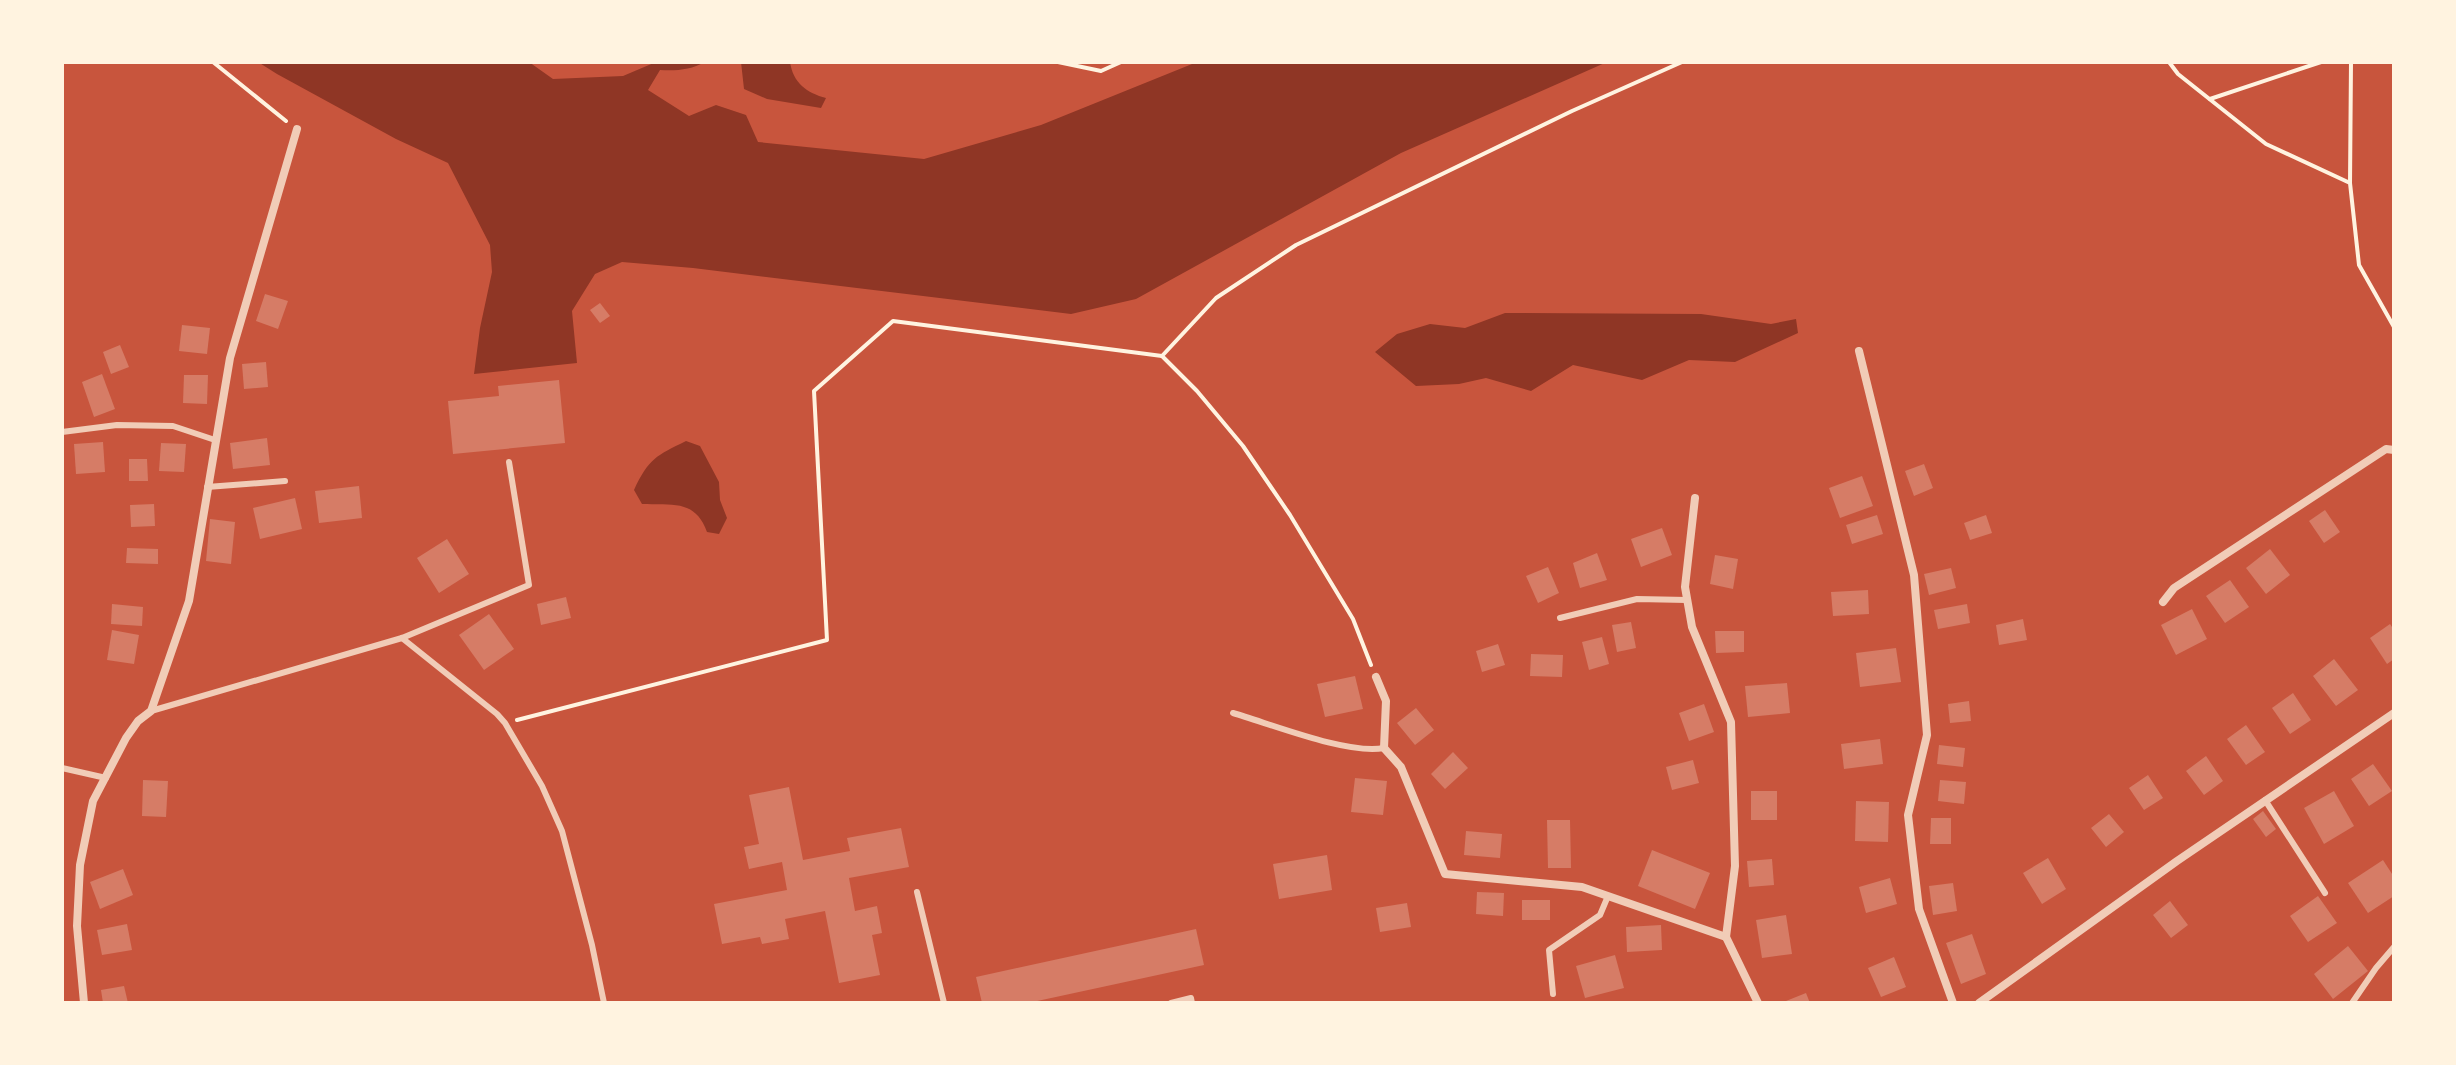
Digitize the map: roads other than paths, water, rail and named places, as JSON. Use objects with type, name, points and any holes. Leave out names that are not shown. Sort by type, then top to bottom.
[{"type":"street","points":[[84,1003],[77,926],[80,865],[93,801],[126,738],[138,721],[151,711],[189,601],[230,358],[297,129]]},
{"type":"street","points":[[1859,351],[1914,575],[1927,735],[1908,815],[1919,909],[1953,1003]]},
{"type":"street","points":[[2163,602],[2174,588],[2386,449],[2394,450]]},
{"type":"street","points":[[1695,498],[1685,587],[1687,600],[1692,627],[1731,722],[1735,866],[1726,937],[1758,1003]]},
{"type":"street","points":[[1376,677],[1386,701],[1384,748],[1401,767],[1445,874],[1582,887],[1726,937]]},
{"type":"street","points":[[1979,1003],[2265,800],[2394,713]]},
{"type":"lane","points":[[62,432],[117,425],[173,426],[215,440]]},
{"type":"lane","points":[[151,711],[402,638],[529,585],[509,462]]},
{"type":"lane","points":[[207,487],[285,481]]},
{"type":"lane","points":[[1560,618],[1637,599],[1687,600]]},
{"type":"lane","points":[[402,638],[497,714],[542,786],[562,831],[604,1003]]},
{"type":"lane","points":[[1233,713],[1334,743],[1369,751],[1384,748]]},
{"type":"lane","points":[[62,768],[106,778]]},
{"type":"lane","points":[[2265,800],[2325,893]]},
{"type":"lane","points":[[917,892],[944,1003]]},
{"type":"lane","points":[[1553,994],[1549,950],[1600,915],[1608,896]]},
{"type":"lane","points":[[2352,1003],[2394,947]]},
{"type":"lane","points":[[1171,1003],[1191,998],[1192,1003]]}]
